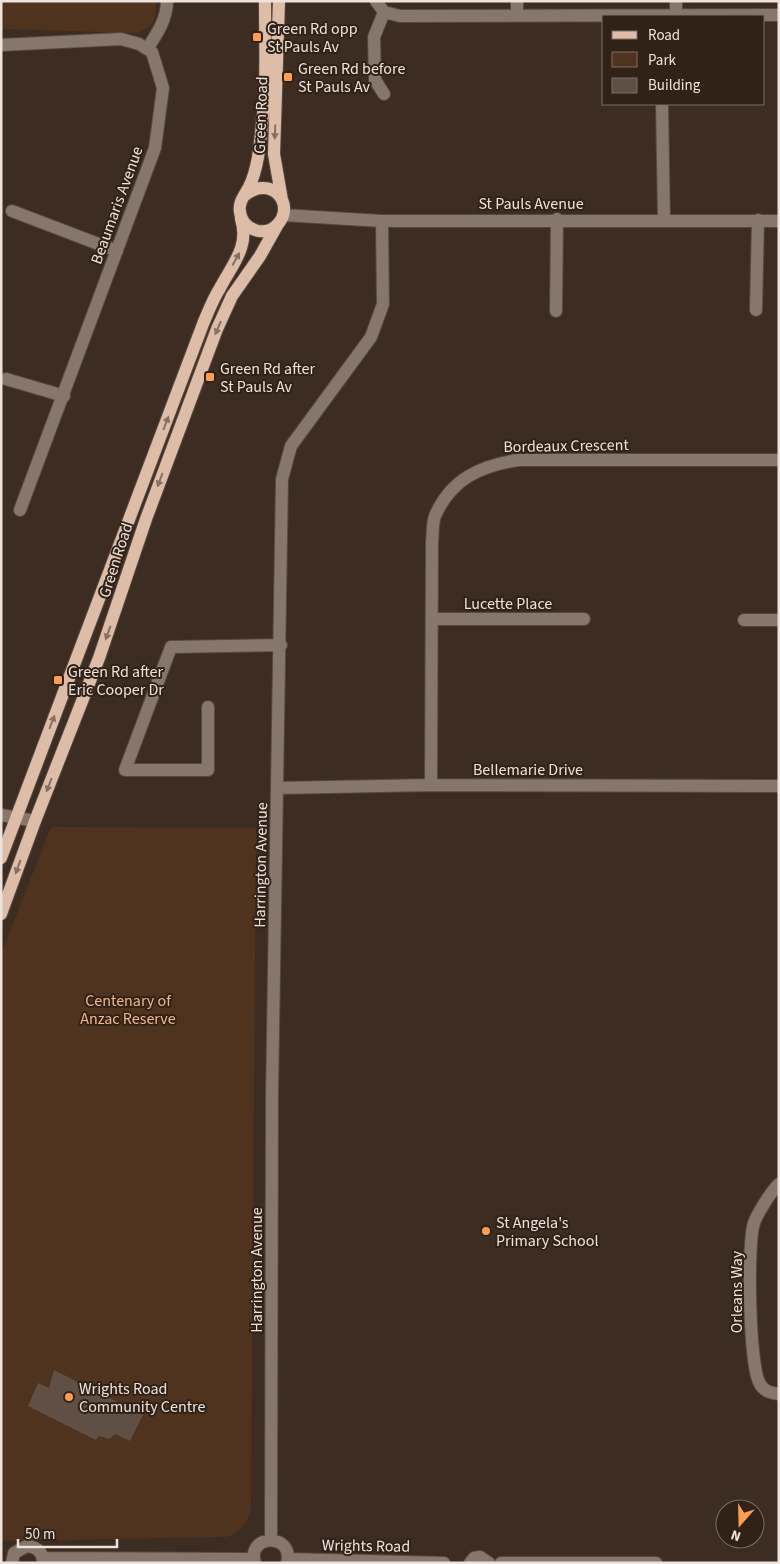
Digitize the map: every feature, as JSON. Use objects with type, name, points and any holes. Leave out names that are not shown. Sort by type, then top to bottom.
[{"type":"main road","name":"Green Road","points":[[244,196],[250,185],[262,123],[265,1]]},
{"type":"main road","name":"Green Road","points":[[279,1],[274,154],[282,200]]},
{"type":"main road","points":[[260,187],[268,188],[277,193],[282,200],[281,220],[271,229],[256,231],[246,226],[241,218],[239,209],[244,196],[251,189],[260,187]]},
{"type":"main road","name":"Green Road","points":[[1,858],[203,324],[219,289],[242,248],[244,229],[241,218]]},
{"type":"main road","name":"Green Road","points":[[1,914],[99,658],[146,519],[217,329],[232,296],[260,256],[281,220]]},
{"type":"street","points":[[1,45],[121,39],[147,49],[159,32],[167,9],[167,1]]},
{"type":"street","points":[[376,1],[384,12],[400,16],[661,15],[676,8],[779,15]]},
{"type":"street","points":[[517,1],[517,15]]},
{"type":"street","points":[[384,12],[374,37],[375,80],[384,94]]},
{"type":"street","name":"Beaumaris Avenue","points":[[20,510],[155,148],[163,88],[152,52],[147,49]]},
{"type":"street","points":[[662,105],[664,219]]},
{"type":"street","points":[[12,211],[117,251]]},
{"type":"street","points":[[556,311],[557,219]]},
{"type":"street","name":"St Pauls Avenue","points":[[281,220],[664,219],[779,221]]},
{"type":"street","points":[[756,310],[758,220]]},
{"type":"street","name":"Harrington Avenue","points":[[271,1539],[272,1094],[281,646],[282,479],[291,446],[371,337],[382,304],[382,221]]},
{"type":"street","points":[[6,379],[64,396]]},
{"type":"street","name":"Bordeaux Crescent","points":[[431,785],[432,543],[435,518],[454,488],[471,473],[492,464],[518,460],[779,460]]},
{"type":"street","name":"Lucette Place","points":[[432,619],[584,619]]},
{"type":"street","points":[[744,620],[779,620]]},
{"type":"street","points":[[208,707],[208,770],[125,770],[171,648],[281,646]]},
{"type":"street","name":"Bellemarie Drive","points":[[278,788],[431,785],[779,786]]},
{"type":"street","points":[[1,814],[35,821]]},
{"type":"street","name":"Orleans Way","points":[[779,1184],[754,1223],[750,1267],[754,1358],[758,1382],[766,1391],[779,1394]]},
{"type":"street","points":[[9,1560],[18,1549],[27,1546],[37,1549],[43,1560],[254,1561],[255,1550],[259,1543],[271,1539],[284,1545],[287,1561]]},
{"type":"street","points":[[470,1563],[474,1558],[480,1557],[488,1563]]},
{"type":"street","name":"Wrights Road","points":[[287,1561],[444,1563]]},
{"type":"street","points":[[501,1563],[656,1563]]},
{"type":"green space","points":[[1,1],[156,1],[156,14],[151,25],[136,33],[1,29]]},
{"type":"green space","name":"Centenary of Anzac Reserve","points":[[51,827],[256,828],[251,1506],[246,1522],[240,1530],[226,1537],[1,1541],[1,954]]},
{"type":"building","name":"Wrights Road Community Centre","points":[[54,1370],[143,1415],[130,1441],[115,1434],[109,1439],[99,1436],[96,1440],[28,1406],[38,1383],[49,1388]]},
{"type":"place","name":"Green Rd opp St Pauls Av","points":[[257,37]]},
{"type":"place","name":"Green Rd before St Pauls Av","points":[[288,77]]},
{"type":"place","name":"Green Rd after St Pauls Av","points":[[210,377]]},
{"type":"place","name":"Green Rd after Eric Cooper Dr","points":[[58,680]]},
{"type":"place","name":"St Angela's Primary School","points":[[486,1231]]},
{"type":"place","name":"Wrights Road Community Centre","points":[[69,1397]]}]
